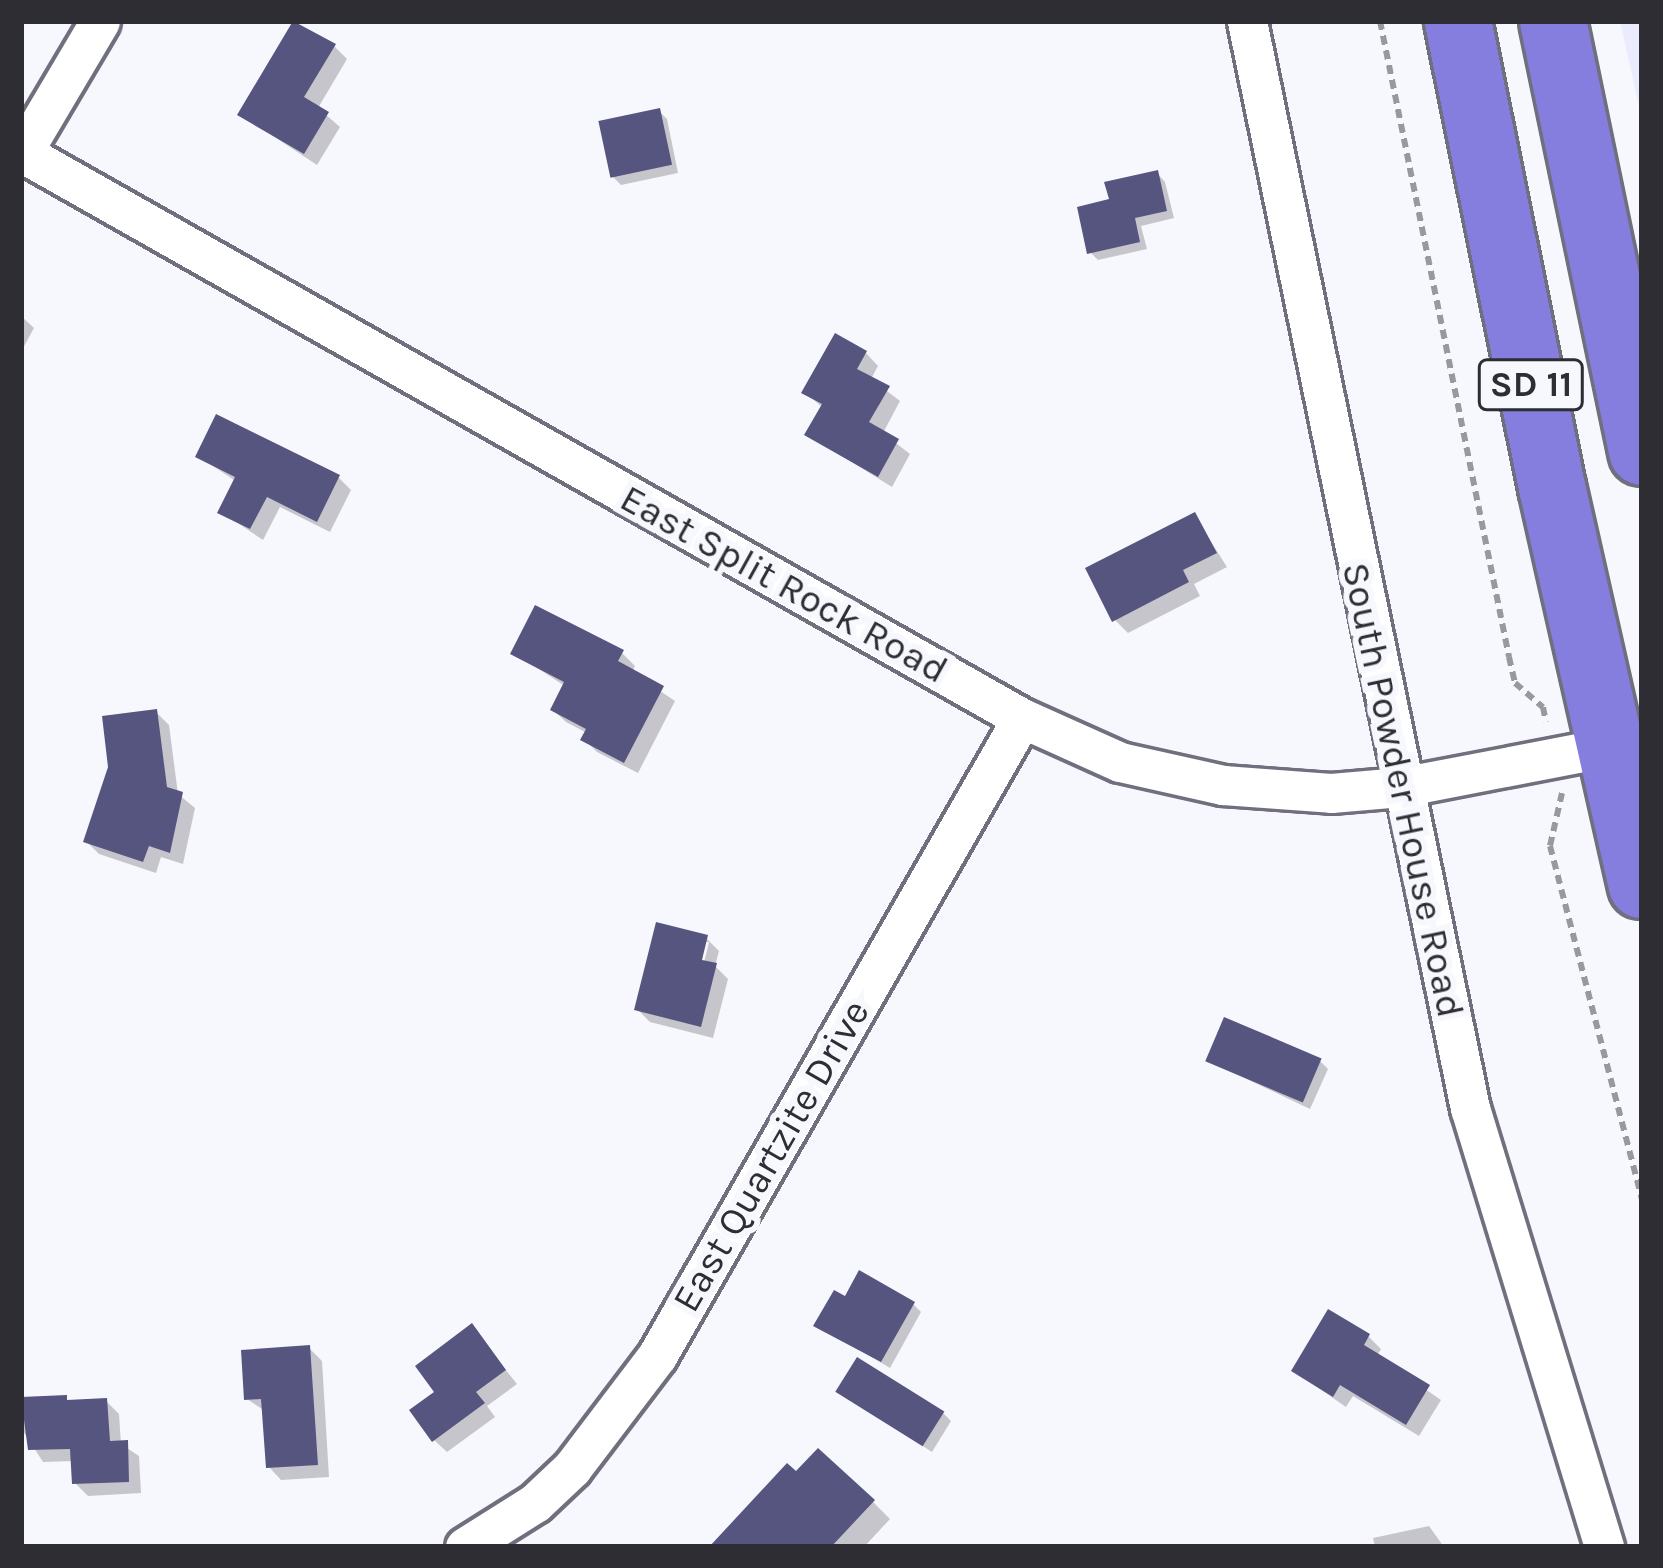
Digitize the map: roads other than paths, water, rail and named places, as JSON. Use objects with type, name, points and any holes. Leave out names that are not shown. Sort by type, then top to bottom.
[{"type":"highway","name":"SD 11","points":[[1458,21],[1642,885]]},
{"type":"highway","name":"SD 11","points":[[1553,21],[1642,452]]},
{"type":"street","points":[[22,153],[100,21]]},
{"type":"street","name":"South Powder House Road","points":[[1247,21],[1470,1108],[1604,1547]]},
{"type":"street","name":"East Split Rock Road","points":[[22,153],[1022,718],[1120,762],[1223,785],[1331,793],[1401,787],[1610,747]]},
{"type":"street","name":"East Quartzite Drive","points":[[465,1547],[535,1503],[572,1468],[657,1356],[1022,718]]}]
